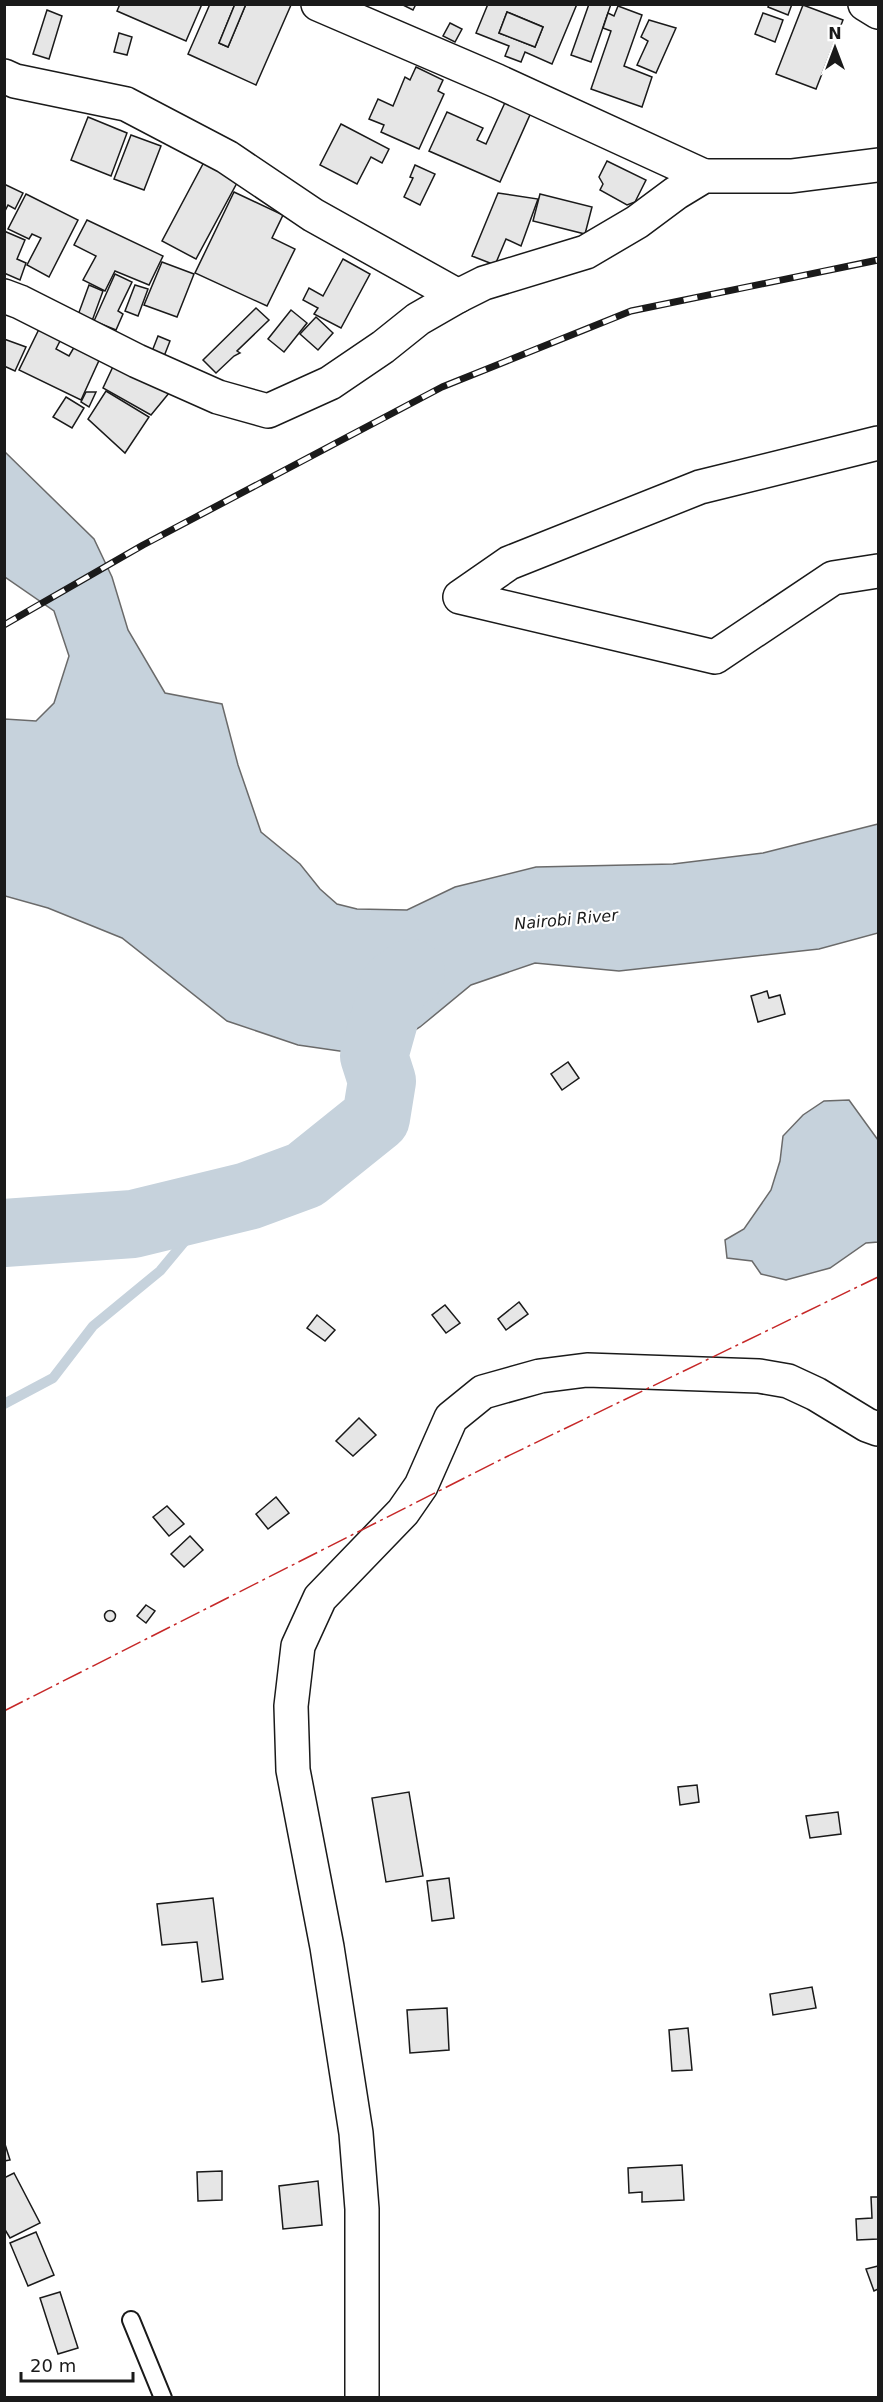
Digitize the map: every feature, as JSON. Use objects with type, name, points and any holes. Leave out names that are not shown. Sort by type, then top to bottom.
[{"type":"street","points":[[318,4],[497,81],[704,176],[791,176],[879,165]]},
{"type":"street","points":[[865,4],[879,12]]},
{"type":"street","points":[[4,76],[15,81],[126,104],[227,157],[313,215],[458,296]]},
{"type":"street","points":[[4,296],[218,397],[268,411],[330,383],[383,347],[418,319],[458,296],[484,283],[586,252],[637,222],[676,193],[704,176]]},
{"type":"street","points":[[879,443],[700,487],[509,563],[460,597],[715,657],[832,578],[879,571]]},
{"type":"street","points":[[363,2397],[362,2209],[356,2133],[327,1947],[293,1770],[291,1706],[298,1646],[320,1598],[403,1512],[421,1486],[451,1418],[483,1392],[540,1376],[587,1370],[759,1376],[788,1381],[816,1394],[867,1425],[879,1429]]},
{"type":"lane","points":[[130,2320],[163,2397]]},
{"type":"water","name":"Nairobi River","points":[[5,452],[94,539],[112,577],[128,630],[165,693],[222,704],[238,765],[261,832],[300,864],[320,889],[337,904],[357,909],[407,910],[455,887],[536,867],[673,864],[763,853],[878,824],[878,933],[819,949],[619,971],[535,963],[471,985],[420,1027],[374,1056],[298,1045],[227,1021],[122,938],[48,908],[5,896],[5,719],[36,721],[54,703],[69,656],[54,611],[5,577]]},
{"type":"water","points":[[849,1100],[878,1140],[878,1242],[866,1243],[830,1268],[786,1280],[761,1274],[752,1261],[727,1258],[725,1240],[744,1229],[771,1190],[780,1161],[783,1136],[803,1115],[824,1101]]},
{"type":"building","points":[[120,4],[202,4],[186,41],[117,11]]},
{"type":"building","points":[[210,4],[235,4],[219,43],[228,47],[246,4],[291,5],[256,85],[188,54]]},
{"type":"building","points":[[235,4],[246,4],[228,47],[219,43]]},
{"type":"building","points":[[401,4],[416,4],[413,10]]},
{"type":"building","points":[[488,4],[577,4],[552,64],[525,52],[521,62],[505,56],[509,46],[476,33]],"holes":[[[507,12],[543,27],[535,47],[499,33]]]},
{"type":"building","points":[[589,4],[611,4],[591,62],[571,55]]},
{"type":"building","points":[[769,4],[792,4],[788,15],[768,7]]},
{"type":"building","points":[[803,5],[843,20],[816,89],[776,74]]},
{"type":"building","points":[[618,6],[642,15],[624,66],[652,77],[642,107],[591,89],[611,31],[603,28],[608,13],[614,16]]},
{"type":"building","points":[[47,10],[62,16],[49,59],[33,54]]},
{"type":"building","points":[[507,12],[543,27],[535,47],[499,33]]},
{"type":"building","points":[[763,13],[783,20],[775,42],[755,34]]},
{"type":"building","points":[[649,20],[676,28],[656,73],[637,65],[648,41],[641,37]]},
{"type":"building","points":[[450,23],[462,29],[455,42],[443,36]]},
{"type":"building","points":[[119,33],[132,37],[127,55],[114,52]]},
{"type":"building","points":[[416,67],[443,80],[438,91],[444,94],[419,149],[381,132],[384,125],[369,119],[378,99],[393,106],[405,77],[410,80]]},
{"type":"building","points":[[508,96],[533,108],[500,182],[429,151],[447,112],[483,128],[477,140],[486,144]]},
{"type":"building","points":[[88,117],[127,133],[111,176],[71,160]]},
{"type":"building","points":[[341,124],[389,149],[382,163],[371,157],[357,184],[320,165]]},
{"type":"building","points":[[131,135],[161,146],[144,190],[114,179]]},
{"type":"building","points":[[607,161],[646,180],[635,202],[627,205],[600,190],[603,184],[599,177]]},
{"type":"building","points":[[204,162],[238,181],[196,259],[162,241]]},
{"type":"building","points":[[415,165],[435,174],[420,205],[404,197],[413,178],[410,177]]},
{"type":"building","points":[[4,184],[23,193],[15,209],[8,205],[4,213]]},
{"type":"building","points":[[234,192],[283,215],[272,238],[295,249],[267,306],[195,273]]},
{"type":"building","points":[[498,193],[538,199],[521,246],[506,239],[495,265],[472,256]]},
{"type":"building","points":[[26,194],[78,220],[49,277],[27,265],[41,238],[32,234],[29,239],[8,229]]},
{"type":"building","points":[[540,194],[592,207],[585,234],[533,221]]},
{"type":"building","points":[[87,220],[163,256],[149,285],[115,271],[105,291],[83,280],[96,256],[74,245]]},
{"type":"building","points":[[4,231],[25,240],[17,259],[26,263],[20,280],[4,273]]},
{"type":"building","points":[[343,259],[370,274],[341,328],[314,314],[318,308],[303,300],[309,288],[323,296]]},
{"type":"building","points":[[162,262],[194,274],[177,317],[144,305]]},
{"type":"building","points":[[115,274],[132,282],[118,311],[123,314],[116,330],[94,321]]},
{"type":"building","points":[[89,285],[103,291],[92,321],[78,315]]},
{"type":"building","points":[[135,285],[148,289],[138,316],[125,311]]},
{"type":"building","points":[[256,308],[269,320],[237,351],[240,353],[216,373],[203,360]]},
{"type":"building","points":[[291,310],[307,323],[284,352],[268,339]]},
{"type":"building","points":[[316,317],[333,333],[318,350],[300,334]]},
{"type":"building","points":[[43,321],[64,333],[56,349],[69,356],[76,344],[101,356],[81,400],[19,370]]},
{"type":"building","points":[[158,336],[170,341],[161,364],[149,359]]},
{"type":"building","points":[[4,339],[26,347],[15,371],[4,366]]},
{"type":"building","points":[[117,358],[174,387],[151,415],[103,388]]},
{"type":"building","points":[[106,391],[149,417],[125,453],[88,419]]},
{"type":"building","points":[[86,392],[96,392],[89,407],[81,402]]},
{"type":"building","points":[[66,397],[84,408],[72,428],[53,417]]},
{"type":"building","points":[[767,991],[769,998],[780,995],[785,1014],[758,1022],[751,996]]},
{"type":"building","points":[[568,1062],[579,1078],[562,1090],[551,1074]]},
{"type":"building","points":[[519,1302],[528,1314],[506,1330],[498,1319]]},
{"type":"building","points":[[445,1305],[460,1323],[446,1333],[432,1315]]},
{"type":"building","points":[[317,1315],[335,1330],[325,1341],[307,1328]]},
{"type":"building","points":[[359,1418],[376,1435],[353,1456],[336,1441]]},
{"type":"building","points":[[276,1497],[289,1513],[268,1529],[256,1514]]},
{"type":"building","points":[[167,1506],[184,1524],[169,1536],[153,1517]]},
{"type":"building","points":[[190,1536],[203,1550],[184,1567],[171,1554]]},
{"type":"building","points":[[146,1605],[155,1611],[146,1623],[137,1616]]},
{"type":"building","points":[[110,1611],[114,1612],[114,1620],[110,1621],[106,1620],[105,1616],[106,1612]]},
{"type":"building","points":[[697,1785],[699,1802],[680,1805],[678,1787]]},
{"type":"building","points":[[409,1792],[423,1876],[386,1882],[372,1798]]},
{"type":"building","points":[[838,1812],[841,1834],[810,1838],[806,1816]]},
{"type":"building","points":[[449,1878],[454,1918],[432,1921],[427,1881]]},
{"type":"building","points":[[213,1898],[223,1979],[202,1982],[197,1942],[162,1945],[157,1904]]},
{"type":"building","points":[[812,1987],[816,2008],[773,2015],[770,1994]]},
{"type":"building","points":[[447,2008],[449,2050],[410,2053],[407,2010]]},
{"type":"building","points":[[688,2028],[692,2070],[672,2071],[669,2030]]},
{"type":"building","points":[[4,2141],[10,2160],[4,2161]]},
{"type":"building","points":[[682,2165],[684,2200],[642,2202],[642,2192],[629,2193],[628,2168]]},
{"type":"building","points":[[222,2171],[222,2200],[198,2201],[197,2172]]},
{"type":"building","points":[[14,2173],[40,2223],[10,2238],[4,2228],[4,2178]]},
{"type":"building","points":[[318,2181],[322,2225],[283,2229],[279,2186]]},
{"type":"building","points":[[871,2197],[878,2197],[878,2239],[857,2240],[856,2219],[872,2218]]},
{"type":"building","points":[[36,2232],[54,2275],[28,2286],[10,2243]]},
{"type":"building","points":[[878,2266],[878,2289],[874,2291],[866,2269]]},
{"type":"building","points":[[60,2292],[78,2348],[58,2354],[40,2298]]},
{"type":"waterway","points":[[4,1233],[133,1224],[248,1196],[305,1175],[376,1118],[382,1081],[374,1056],[394,985],[411,973]]},
{"type":"waterway","points":[[4,1404],[53,1378],[93,1326],[160,1271],[215,1205]]},
{"type":"railway","points":[[4,625],[143,545],[442,387],[631,311],[878,260]]},
{"type":"power","points":[[4,1711],[506,1457],[878,1277]]}]
